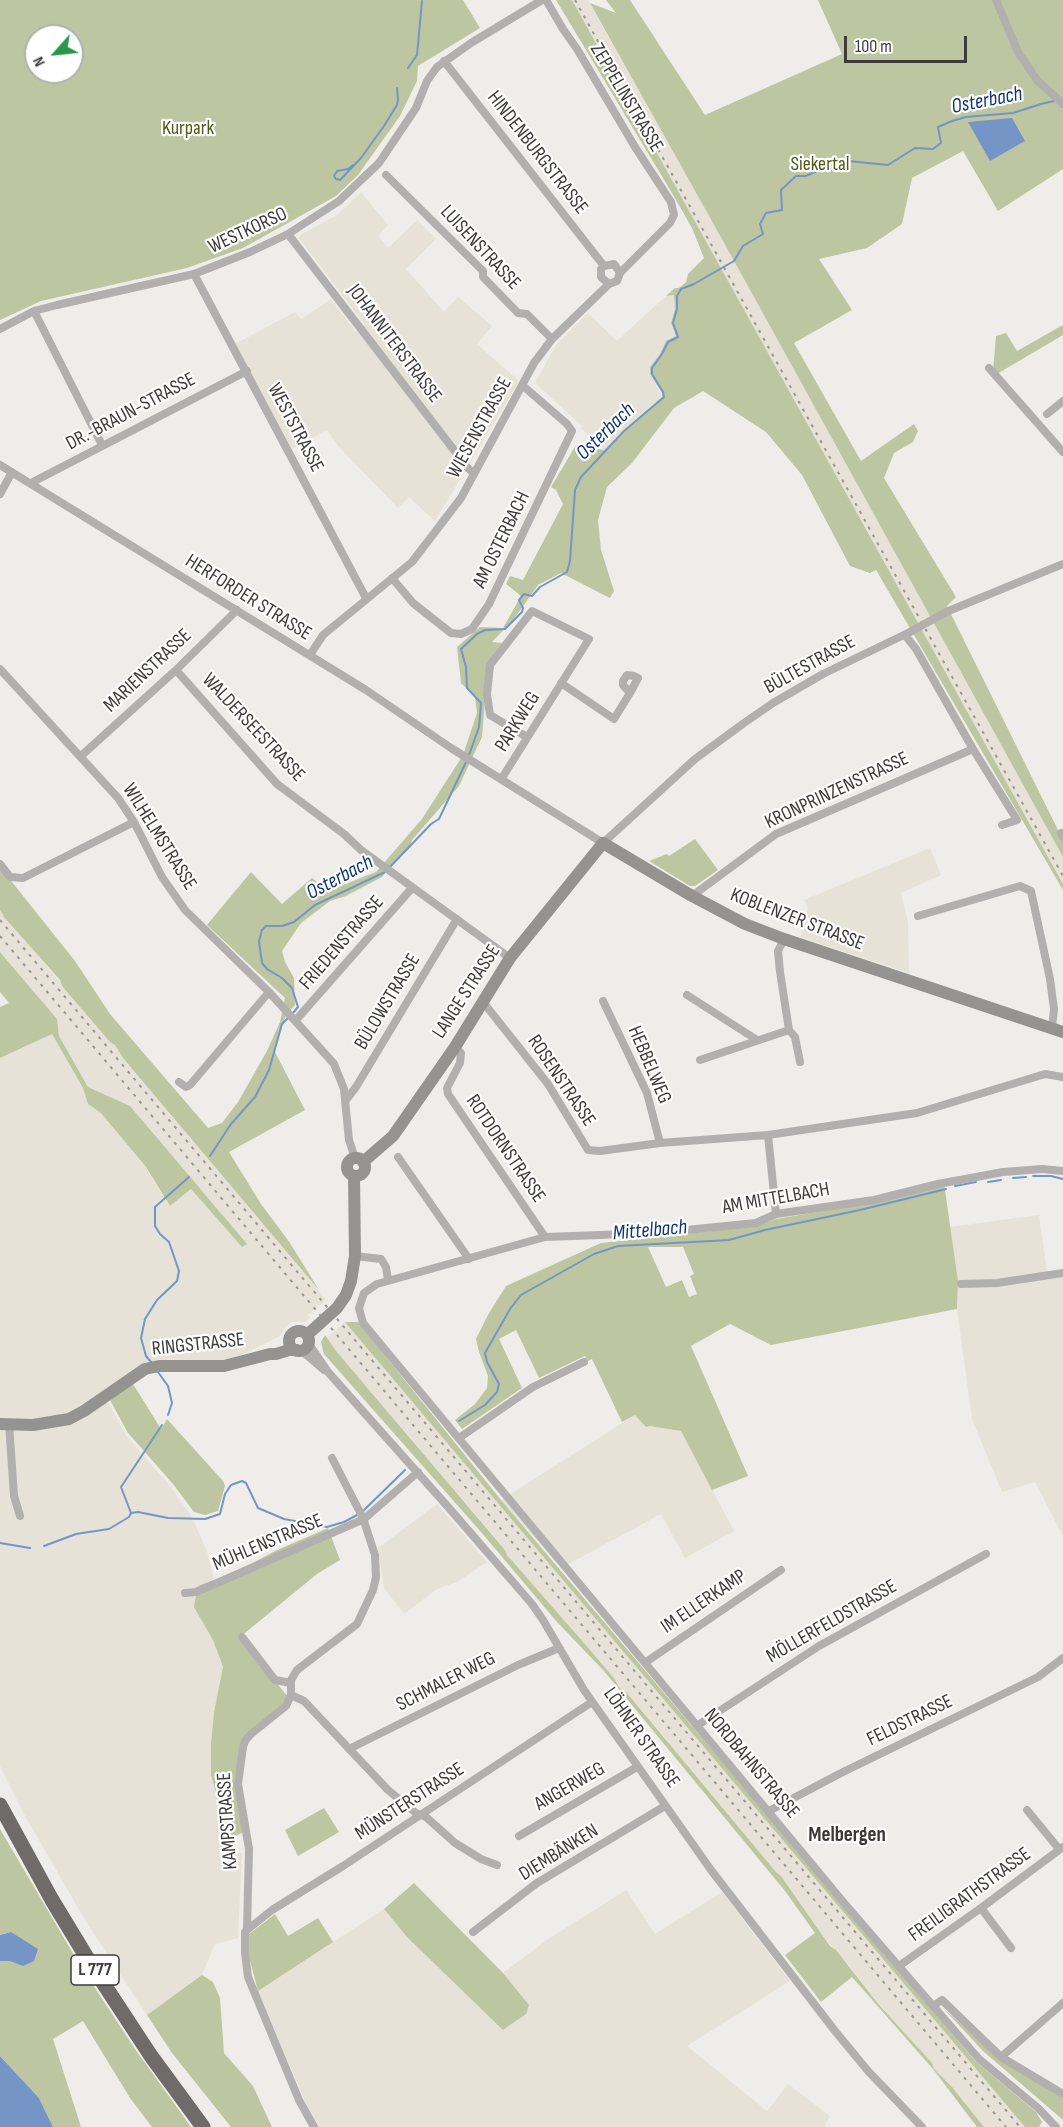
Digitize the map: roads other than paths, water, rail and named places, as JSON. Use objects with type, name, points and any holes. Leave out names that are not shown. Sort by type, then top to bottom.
[{"type":"highway","name":"L 777","points":[[0,1805],[92,1966],[203,2127]]},
{"type":"street","points":[[443,62],[544,0]]},
{"type":"street","name":"ZEPPELINSTRASSE","points":[[544,0],[578,49],[634,147],[671,202],[674,215]]},
{"type":"street","points":[[996,0],[1018,52],[1037,80],[1061,103]]},
{"type":"street","name":"WESTKORSO","points":[[0,329],[34,311],[194,274],[288,234],[339,201],[380,163],[416,108],[431,73],[443,62]]},
{"type":"street","name":"HINDENBURGSTRASSE","points":[[443,62],[604,266]]},
{"type":"street","name":"LUISENSTRASSE","points":[[386,175],[483,271],[483,277],[518,313],[527,314],[552,339]]},
{"type":"street","name":"WIESENSTRASSE","points":[[310,655],[323,635],[412,562],[461,498],[522,385],[552,339],[609,284],[616,281],[620,273],[670,223],[674,215]]},
{"type":"street","name":"JOHANNITERSTRASSE","points":[[288,234],[474,474]]},
{"type":"street","name":"HINDENBURGSTRASSE","points":[[609,284],[601,277],[601,269],[604,266],[615,264],[620,273]]},
{"type":"street","name":"WESTSTRASSE","points":[[194,274],[366,598]]},
{"type":"street","points":[[34,311],[102,445]]},
{"type":"street","points":[[990,368],[1063,452]]},
{"type":"street","name":"DR.-BRAUN-STRASSE","points":[[31,483],[247,370]]},
{"type":"street","name":"AM OSTERBACH","points":[[392,578],[413,603],[451,633],[460,634],[472,629],[489,604],[572,431],[522,385]]},
{"type":"street","points":[[1047,414],[1063,401]]},
{"type":"street","name":"HERFORDER STRASSE","points":[[0,465],[366,690],[476,763]]},
{"type":"street","points":[[0,494],[12,472]]},
{"type":"street","name":"BÜLTESTRASSE","points":[[603,843],[695,759],[773,703],[824,674],[907,634],[946,612],[1063,564]]},
{"type":"street","name":"MARIENSTRASSE","points":[[81,756],[176,670],[237,610]]},
{"type":"street","name":"PARKWEG","points":[[502,778],[589,639],[532,611],[490,665],[487,694],[490,715],[527,737]]},
{"type":"street","points":[[907,634],[1017,820],[1002,825]]},
{"type":"street","name":"WILHELMSTRASSE","points":[[0,669],[118,798],[134,822],[162,877],[185,910],[294,1018]]},
{"type":"street","name":"WALDERSEESTRASSE","points":[[176,670],[277,784],[412,888],[510,958]]},
{"type":"street","name":"PARKWEG","points":[[561,683],[614,718],[630,693]]},
{"type":"street","name":"KRONPRINZENSTRASSE","points":[[692,896],[776,834],[973,749]]},
{"type":"street","name":"KOBLENZER STRASSE","points":[[476,763],[603,843],[720,912],[784,939],[1057,1030]]},
{"type":"street","points":[[0,864],[10,877],[23,878],[134,822]]},
{"type":"street","name":"LANGE STRASSE","points":[[355,1256],[354,1176],[364,1170],[359,1160],[393,1136],[455,1047],[510,958],[603,843]]},
{"type":"street","points":[[918,916],[1020,885],[1030,891],[1050,979],[1057,1030]]},
{"type":"street","name":"FRIEDENSTRASSE","points":[[294,1018],[412,888]]},
{"type":"street","name":"BÜLOWSTRASSE","points":[[346,1100],[457,919]]},
{"type":"street","points":[[784,939],[778,951],[789,1030],[795,1037],[800,1062]]},
{"type":"street","points":[[179,1082],[186,1087],[190,1085],[268,992]]},
{"type":"street","points":[[687,995],[757,1040]]},
{"type":"street","name":"HEBBELWEG","points":[[603,1001],[647,1093],[660,1143]]},
{"type":"street","name":"ROSENSTRASSE","points":[[483,1002],[548,1084],[588,1150],[600,1151],[660,1143],[768,1135],[917,1113],[1045,1074],[1063,1077]]},
{"type":"street","points":[[294,1018],[334,1064],[342,1081],[349,1140],[359,1160]]},
{"type":"street","points":[[700,1060],[789,1030]]},
{"type":"street","name":"ROTDORNSTRASSE","points":[[455,1047],[461,1053],[460,1062],[447,1088],[448,1095],[545,1237]]},
{"type":"street","points":[[768,1135],[776,1214]]},
{"type":"street","points":[[398,1157],[469,1259]]},
{"type":"street","name":"AM MITTELBACH","points":[[388,1280],[545,1237],[656,1233],[756,1222],[776,1214],[874,1200],[938,1184],[1003,1172],[1042,1169],[1063,1171]]},
{"type":"street","points":[[304,1345],[346,1295],[355,1256],[381,1259],[386,1267],[388,1280]]},
{"type":"street","points":[[961,1284],[997,1283],[1063,1273]]},
{"type":"street","name":"NORDBAHNSTRASSE","points":[[388,1280],[364,1293],[360,1302],[361,1318],[845,1904],[979,2059],[1038,2108],[1054,2126]]},
{"type":"street","name":"RINGSTRASSE","points":[[4,1423],[33,1425],[69,1419],[145,1370],[155,1367],[224,1366],[276,1354],[304,1345],[298,1331],[270,1354]]},
{"type":"street","name":"LÖHNER STRASSE","points":[[304,1345],[532,1604],[572,1672],[665,1806],[809,1998],[868,2071],[922,2127]]},
{"type":"street","points":[[459,1438],[533,1387],[584,1362]]},
{"type":"street","points":[[4,1423],[14,1496],[20,1516]]},
{"type":"street","points":[[332,1458],[362,1516],[375,1555],[376,1577],[357,1624],[297,1670],[291,1683],[291,1695],[304,1701],[388,1790],[455,1843],[481,1859],[497,1865]]},
{"type":"street","name":"MÜHLENSTRASSE","points":[[185,1593],[196,1592],[217,1583],[362,1516],[418,1472]]},
{"type":"street","name":"MÖLLERFELDSTRASSE","points":[[698,1725],[819,1646],[986,1554]]},
{"type":"street","name":"IM ELLERKAMP","points":[[646,1662],[781,1570]]},
{"type":"street","points":[[242,1637],[275,1680],[291,1683]]},
{"type":"street","name":"SCHMALER WEG","points":[[349,1749],[518,1665],[559,1648]]},
{"type":"street","name":"FELDSTRASSE","points":[[770,1811],[1038,1677],[1063,1658]]},
{"type":"street","name":"KAMPSTRASSE","points":[[291,1695],[286,1706],[251,1734],[243,1747],[238,1784],[249,1849],[245,1953],[253,1992],[299,2100],[314,2127]]},
{"type":"street","name":"MÜNSTERSTRASSE","points":[[247,1930],[272,1910],[422,1815],[592,1702]]},
{"type":"street","name":"ANGERWEG","points":[[519,1836],[637,1767]]},
{"type":"street","name":"DIEMBÄNKEN","points":[[473,1932],[537,1883],[665,1806]]},
{"type":"street","name":"FREILIGRATHSTRASSE","points":[[899,1966],[1061,1848],[1027,1810]]},
{"type":"street","points":[[981,1908],[1011,1948]]},
{"type":"street","points":[[933,2006],[942,2000],[1001,2057],[1063,2094]]},
{"type":"street","points":[[1001,2057],[1063,2004]]},
{"type":"water","points":[[1012,118],[1025,141],[990,161],[968,122]]},
{"type":"water","points":[[11,1932],[38,1949],[34,1961],[23,1966],[10,1961],[0,1961],[0,1935]]},
{"type":"water","points":[[0,2056],[39,2098],[53,2127],[0,2127]]},
{"type":"waterway","points":[[408,68],[417,55],[422,1]]},
{"type":"waterway","points":[[353,165],[348,169],[337,171],[334,176],[336,179],[340,180],[361,158],[384,126],[397,105],[397,88]]},
{"type":"waterway","name":"Osterbach","points":[[469,755],[479,727],[481,703],[467,688],[466,667],[461,649],[477,634],[485,630],[505,629],[522,612],[523,608],[519,600],[524,594],[532,596],[540,587],[567,572],[570,561],[575,490],[581,477],[624,431],[664,397],[652,374],[652,368],[668,342],[678,337],[673,323],[677,309],[677,296],[681,289],[734,261],[743,246],[763,234],[760,224],[766,213],[782,210],[781,190],[796,176],[806,176],[835,163],[848,161],[888,165],[915,148],[933,149],[941,143],[938,127],[952,121],[966,117],[1013,113],[1054,101]]},
{"type":"waterway","name":"Osterbach","points":[[389,868],[431,824],[439,819],[467,760]]},
{"type":"waterway","name":"Osterbach","points":[[293,1013],[298,1007],[292,988],[262,963],[259,941],[262,930],[266,926],[282,926],[294,922],[315,905],[385,872]]},
{"type":"waterway","name":"Osterbach","points":[[210,1156],[231,1124],[255,1097],[269,1070],[282,1024],[289,1017]]},
{"type":"waterway","name":"Mittelbach","points":[[1033,1176],[1063,1179]]},
{"type":"waterway","name":"Osterbach","points":[[151,1362],[146,1356],[141,1338],[145,1319],[157,1300],[177,1281],[179,1271],[169,1242],[155,1226],[155,1207],[189,1177]]},
{"type":"waterway","name":"Mittelbach","points":[[1013,1178],[1026,1177]]},
{"type":"waterway","name":"Mittelbach","points":[[988,1182],[1001,1180]]},
{"type":"waterway","name":"Mittelbach","points":[[955,1186],[976,1182]]},
{"type":"waterway","name":"Mittelbach","points":[[459,1421],[485,1405],[497,1392],[499,1384],[487,1362],[485,1353],[510,1309],[521,1295],[594,1254],[618,1246],[729,1240],[946,1189]]},
{"type":"waterway","name":"Osterbach","points":[[158,1372],[168,1386],[172,1403],[168,1415]]},
{"type":"waterway","name":"Osterbach","points":[[131,1513],[121,1487],[162,1425]]},
{"type":"waterway","points":[[362,1512],[405,1470]]},
{"type":"waterway","points":[[44,1546],[76,1534],[109,1529],[129,1517],[131,1513],[138,1512],[168,1518],[205,1519],[220,1514],[225,1494],[231,1485],[242,1481],[246,1483],[258,1508],[284,1519],[327,1527],[357,1515]]},
{"type":"waterway","points":[[0,1543],[30,1548]]},
{"type":"railway","points":[[575,0],[1063,876]]},
{"type":"railway","points":[[0,920],[1020,2127]]},
{"type":"railway","points":[[0,936],[1006,2127]]},
{"type":"district","name":"Melbergen","points":[[847,1836]]},
{"type":"park label","name":"Kurpark","points":[[188,129]]},
{"type":"park label","name":"Siekertal","points":[[820,165]]}]
